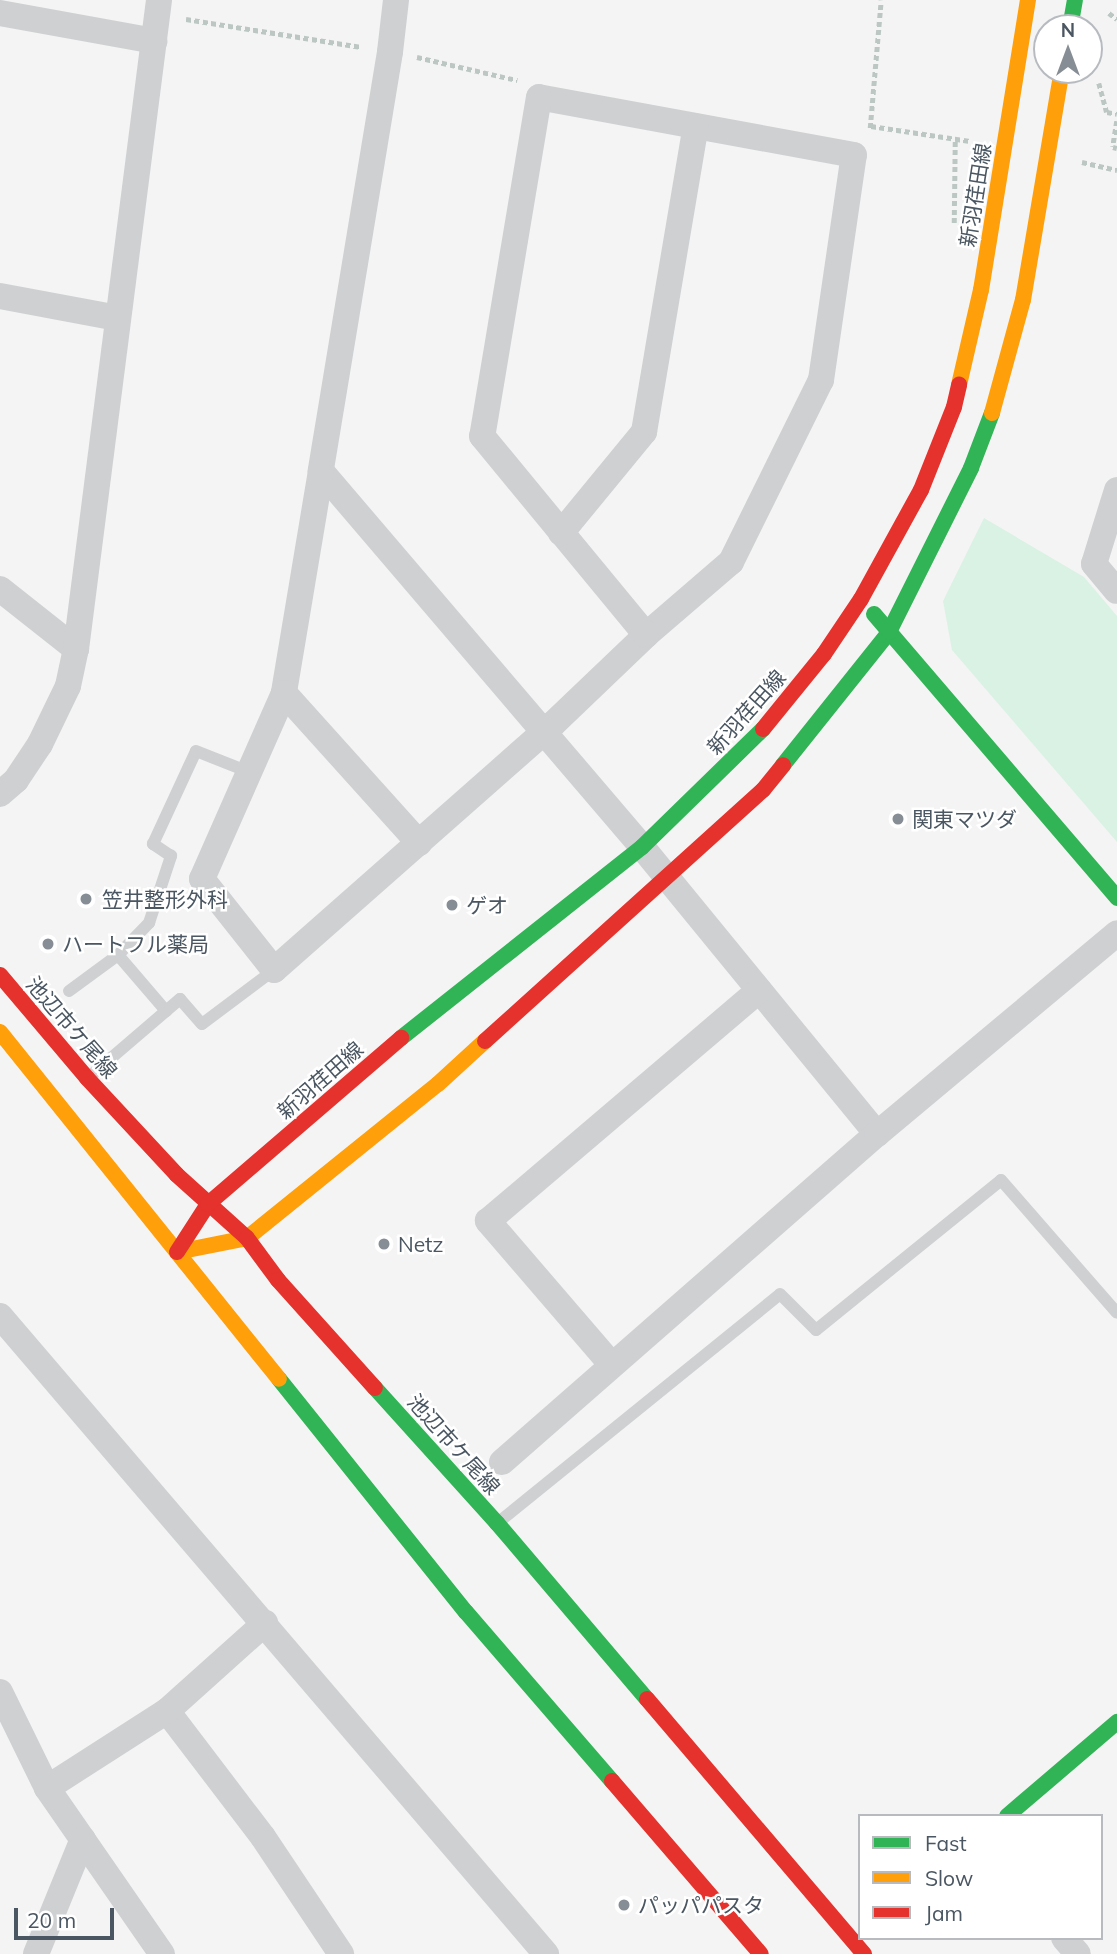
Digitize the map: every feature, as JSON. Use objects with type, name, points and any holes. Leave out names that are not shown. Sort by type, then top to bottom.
[{"type":"street","points":[[396,0],[390,52],[284,693],[202,879],[274,970],[543,733],[646,635],[731,562],[821,380],[854,155],[539,97],[482,436],[646,635]]},
{"type":"street","name":"新羽荏田線","points":[[177,1252],[208,1204],[406,1034],[642,846],[752,742],[810,672],[861,599],[921,490],[954,407],[981,290],[1028,0]]},
{"type":"street","points":[[0,794],[16,780],[40,744],[68,686],[76,649],[158,7]]},
{"type":"street","points":[[0,13],[154,41]]},
{"type":"street","points":[[177,1252],[247,1238],[438,1084],[667,880],[763,790],[889,632],[971,468],[998,398],[1023,300],[1060,84]]},
{"type":"street","points":[[561,533],[643,432],[696,126]]},
{"type":"street","points":[[0,296],[117,318]]},
{"type":"street","points":[[321,471],[642,846],[667,880],[877,1134]]},
{"type":"street","points":[[1117,490],[1094,564],[1117,591]]},
{"type":"street","points":[[0,589],[76,649]]},
{"type":"street","points":[[861,599],[1117,898]]},
{"type":"street","points":[[284,693],[419,843]]},
{"type":"street","points":[[502,1462],[877,1134],[1117,933]]},
{"type":"street","name":"池辺市ケ尾線","points":[[0,975],[88,1078],[177,1175],[247,1238],[278,1280],[497,1523],[857,1938],[864,1954]]},
{"type":"street","points":[[611,1364],[488,1220],[759,990]]},
{"type":"street","points":[[0,1032],[466,1612],[761,1954]]},
{"type":"street","points":[[0,1316],[9,1346],[265,1623],[546,1954]]},
{"type":"street","points":[[47,1788],[167,1712],[265,1623]]},
{"type":"street","points":[[0,1692],[47,1788],[162,1954]]},
{"type":"street","points":[[167,1712],[263,1837],[341,1954]]},
{"type":"street","points":[[1009,1814],[1117,1722]]},
{"type":"street","points":[[36,1954],[83,1839]]},
{"type":"street","points":[[838,1954],[857,1938]]},
{"type":"street","points":[[1066,1940],[1078,1954]]},
{"type":"lane","points":[[69,991],[118,955],[149,923],[171,856],[153,844],[197,751],[249,772]]},
{"type":"lane","points":[[118,955],[166,1011]]},
{"type":"lane","points":[[88,1078],[180,999],[202,1024],[274,970]]},
{"type":"lane","points":[[497,1523],[780,1294],[816,1330],[1001,1180],[1117,1313]]},
{"type":"path","points":[[854,155],[871,126],[881,0]]},
{"type":"path","points":[[158,7],[513,77],[539,97]]},
{"type":"path","points":[[1108,13],[1117,19]]},
{"type":"path","points":[[1099,84],[1107,112],[1117,114]]},
{"type":"path","points":[[1117,121],[1114,147],[1117,148]]},
{"type":"path","points":[[954,223],[955,138]]},
{"type":"green space","points":[[984,518],[1084,577],[1117,616],[1117,842],[952,650],[943,601]]},
{"type":"traffic: fast","points":[[1072,14],[1075,0]]},
{"type":"traffic: fast","points":[[783,765],[889,632],[971,468],[992,413]]},
{"type":"traffic: fast","points":[[874,614],[1117,898]]},
{"type":"traffic: fast","points":[[401,1038],[642,847],[763,729]]},
{"type":"traffic: fast","points":[[279,1379],[466,1612],[612,1781]]},
{"type":"traffic: fast","points":[[375,1388],[497,1523],[647,1699]]},
{"type":"traffic: fast","points":[[1009,1814],[1117,1722]]},
{"type":"traffic: slow","points":[[959,385],[981,290],[1028,0]]},
{"type":"traffic: slow","points":[[992,413],[1023,300],[1060,84]]},
{"type":"traffic: slow","points":[[0,1032],[279,1379]]},
{"type":"traffic: slow","points":[[177,1252],[247,1238],[438,1084],[485,1041]]},
{"type":"traffic: jam","points":[[763,729],[824,654],[861,599],[921,490],[954,407],[959,385]]},
{"type":"traffic: jam","points":[[485,1041],[763,790],[783,765]]},
{"type":"traffic: jam","points":[[0,975],[87,1078],[177,1175],[247,1238],[278,1280],[375,1388]]},
{"type":"traffic: jam","points":[[177,1252],[208,1204],[401,1038]]},
{"type":"traffic: jam","points":[[647,1699],[864,1954]]},
{"type":"traffic: jam","points":[[612,1781],[761,1954]]},
{"type":"place","name":"関東マツダ","points":[[898,819]]},
{"type":"place","name":"笠井整形外科","points":[[86,899]]},
{"type":"place","name":"ゲオ","points":[[452,905]]},
{"type":"place","name":"ハートフル薬局","points":[[48,944]]},
{"type":"place","name":"Netz","points":[[384,1244]]},
{"type":"place","name":"パッパパスタ","points":[[624,1905]]}]
